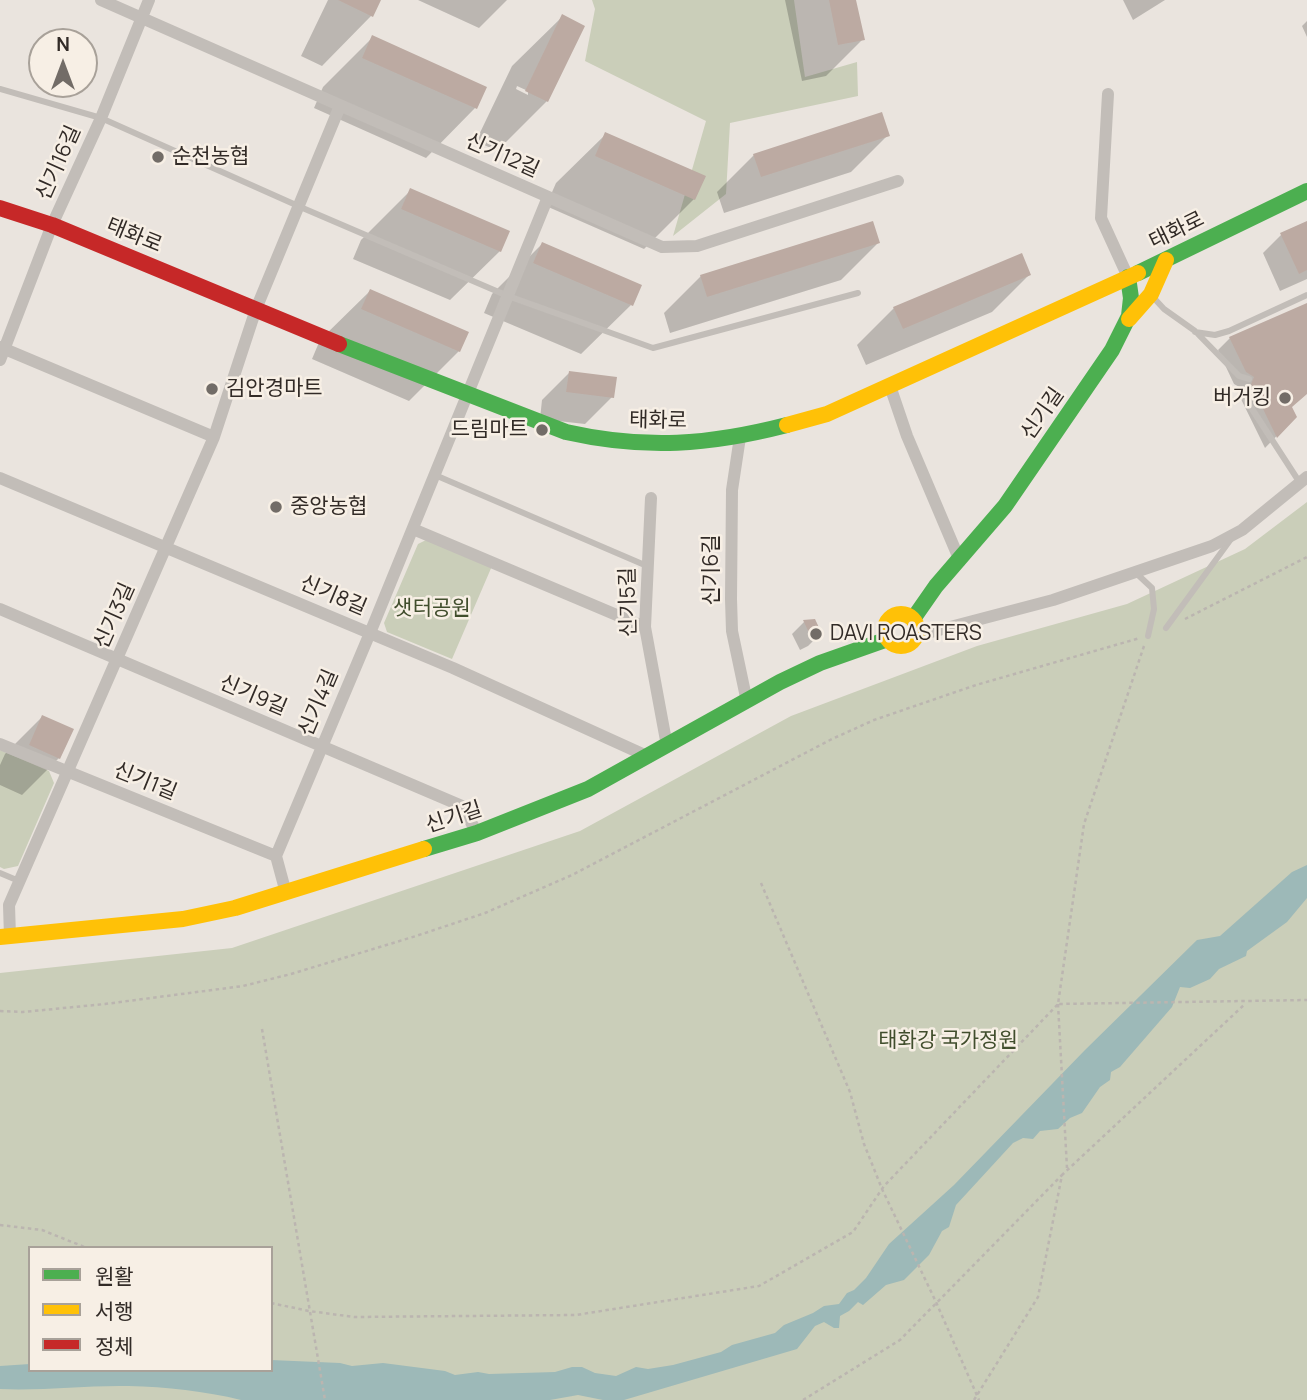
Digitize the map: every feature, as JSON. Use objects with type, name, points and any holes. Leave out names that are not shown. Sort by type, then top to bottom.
[{"type":"street","name":"신기12길","points":[[101,0],[662,247],[697,246],[898,181]]},
{"type":"street","name":"신기16길","points":[[2,352],[52,225],[101,118],[149,0]]},
{"type":"street","points":[[1108,94],[1101,218],[1128,277],[1131,300],[1129,319]]},
{"type":"street","name":"신기3길","points":[[5,937],[9,905],[214,437],[256,309],[340,106]]},
{"type":"street","name":"태화로","points":[[0,208],[52,225],[566,432],[637,443],[695,443],[740,437],[827,414],[1166,260],[1307,191]]},
{"type":"street","name":"신기4길","points":[[276,856],[548,197]]},
{"type":"street","name":"신기길","points":[[913,619],[936,586],[1004,506],[1097,372],[1129,319],[1151,294],[1166,260]]},
{"type":"street","points":[[2,352],[214,437]]},
{"type":"street","points":[[890,386],[907,436],[960,561]]},
{"type":"street","name":"신기6길","points":[[740,437],[732,490],[731,599],[732,631],[747,702]]},
{"type":"street","name":"신기8길","points":[[0,478],[453,668],[649,757]]},
{"type":"street","points":[[916,636],[1053,600],[1232,537],[1303,480]]},
{"type":"street","name":"신기5길","points":[[651,498],[645,627],[667,746]]},
{"type":"street","points":[[413,529],[645,627]]},
{"type":"street","name":"신기9길","points":[[0,609],[462,806],[477,833]]},
{"type":"street","points":[[901,614],[913,619],[916,636],[914,641],[904,646],[893,644],[888,639],[886,628],[891,618],[901,614]]},
{"type":"street","name":"신기길","points":[[5,937],[183,919],[235,908],[477,833],[588,789],[780,682],[820,663],[888,639]]},
{"type":"street","name":"신기1길","points":[[0,744],[276,856]]},
{"type":"street","points":[[276,856],[286,893]]},
{"type":"lane","points":[[0,89],[101,118],[508,296],[653,348],[858,293]]},
{"type":"lane","points":[[1151,294],[1164,309],[1195,331],[1239,376],[1249,379]]},
{"type":"lane","points":[[1195,331],[1215,335],[1229,331],[1307,295]]},
{"type":"lane","points":[[1241,392],[1303,480]]},
{"type":"lane","points":[[435,475],[647,566]]},
{"type":"lane","points":[[1166,628],[1232,537]]},
{"type":"lane","points":[[1136,573],[1152,588],[1154,609],[1148,636]]},
{"type":"lane","points":[[0,873],[19,881]]},
{"type":"path","points":[[1166,628],[1307,557]]},
{"type":"path","points":[[1068,1170],[1058,1004],[1084,824],[1148,636]]},
{"type":"path","points":[[0,1011],[104,1004],[243,986],[416,936],[485,913],[572,875],[831,739],[874,720],[976,685],[1148,636]]},
{"type":"path","points":[[761,883],[850,1092],[864,1144],[882,1189],[979,1400]]},
{"type":"path","points":[[273,1303],[354,1317],[576,1315],[759,1286],[853,1232],[882,1189],[1058,1004],[1307,1000]]},
{"type":"path","points":[[803,1400],[900,1340],[1062,1175],[1245,1004]]},
{"type":"path","points":[[262,1029],[325,1400]]},
{"type":"path","points":[[974,1400],[1038,1297],[1062,1175]]},
{"type":"path","points":[[0,1225],[42,1230],[82,1246]]},
{"type":"green space","points":[[592,0],[794,0],[805,77],[857,62],[858,96],[730,123],[726,194],[673,236],[706,121],[585,61],[595,9]]},
{"type":"green space","name":"태화강 국가정원","points":[[1307,502],[1307,1400],[0,1400],[0,973],[232,948],[580,831],[791,716],[977,646],[1127,604],[1245,549]]},
{"type":"green space","name":"샛터공원","points":[[428,539],[492,566],[452,659],[387,632],[384,623],[418,544]]},
{"type":"green space","points":[[0,750],[49,771],[54,783],[18,866],[4,869],[0,867]]},
{"type":"water","points":[[1307,865],[1307,898],[1287,922],[1247,951],[1246,956],[1219,969],[1210,979],[1190,988],[1180,987],[1172,1007],[1120,1067],[1111,1072],[1110,1080],[1100,1087],[1082,1113],[1070,1118],[1058,1129],[1040,1131],[1033,1139],[1023,1138],[1013,1143],[956,1205],[949,1227],[942,1231],[929,1255],[904,1280],[886,1285],[863,1305],[858,1302],[840,1316],[839,1328],[824,1322],[815,1326],[797,1349],[624,1400],[603,1400],[578,1395],[550,1400],[241,1400],[171,1388],[113,1386],[0,1389],[0,1366],[28,1364],[28,1372],[273,1372],[273,1360],[352,1366],[383,1363],[445,1371],[455,1375],[478,1372],[555,1372],[582,1367],[595,1373],[616,1376],[636,1367],[648,1369],[673,1365],[775,1333],[784,1325],[824,1306],[839,1304],[847,1293],[866,1278],[889,1244],[954,1185],[1197,940],[1220,936],[1292,872]]},
{"type":"building","points":[[338,0],[381,0],[373,17]]},
{"type":"building","points":[[829,0],[856,0],[865,40],[838,45]]},
{"type":"building","points":[[562,14],[585,26],[548,102],[525,91]]},
{"type":"building","points":[[372,35],[487,87],[477,109],[362,58]]},
{"type":"building","points":[[882,112],[890,136],[761,177],[753,154]]},
{"type":"building","points":[[605,132],[706,176],[695,200],[595,156]]},
{"type":"building","points":[[410,188],[510,231],[501,252],[401,209]]},
{"type":"building","points":[[873,221],[880,243],[707,297],[700,275]]},
{"type":"building","points":[[1307,221],[1307,270],[1299,274],[1280,233]]},
{"type":"building","points":[[542,242],[642,285],[633,306],[533,263]]},
{"type":"building","points":[[1022,253],[1031,275],[903,329],[893,307]]},
{"type":"building","points":[[370,289],[469,332],[460,352],[361,309]]},
{"type":"building","points":[[1307,303],[1307,394],[1292,407],[1297,417],[1277,438],[1251,384],[1254,377],[1246,372],[1229,337]]},
{"type":"building","points":[[569,371],[617,377],[614,398],[566,392]]},
{"type":"building","name":"DAVI ROASTERS","points":[[815,619],[822,634],[812,639],[803,620]]},
{"type":"building","points":[[42,715],[74,729],[60,759],[29,745]]},
{"type":"traffic: fast","points":[[1138,273],[1307,191]]},
{"type":"traffic: fast","points":[[913,619],[936,586],[1005,506],[1112,350],[1129,316],[1131,298],[1128,277]]},
{"type":"traffic: fast","points":[[339,344],[566,432],[595,438],[677,443],[731,437],[787,425]]},
{"type":"traffic: fast","points":[[424,849],[477,833],[588,789],[780,682],[820,663],[888,639]]},
{"type":"traffic: slow","points":[[1129,319],[1151,294],[1166,260]]},
{"type":"traffic: slow","points":[[787,425],[827,414],[1138,273]]},
{"type":"traffic: slow","points":[[901,614],[912,619],[917,630],[912,641],[901,646],[890,641],[885,630],[890,619],[901,614]]},
{"type":"traffic: slow","points":[[0,937],[183,919],[235,908],[424,849]]},
{"type":"traffic: jam","points":[[0,208],[52,225],[339,344]]},
{"type":"place","name":"순천농협","points":[[158,157]]},
{"type":"place","name":"김안경마트","points":[[212,389]]},
{"type":"place","name":"버거킹","points":[[1285,398]]},
{"type":"place","name":"드림마트","points":[[542,430]]},
{"type":"place","name":"중앙농협","points":[[276,507]]},
{"type":"place","name":"DAVI ROASTERS","points":[[816,634]]}]
